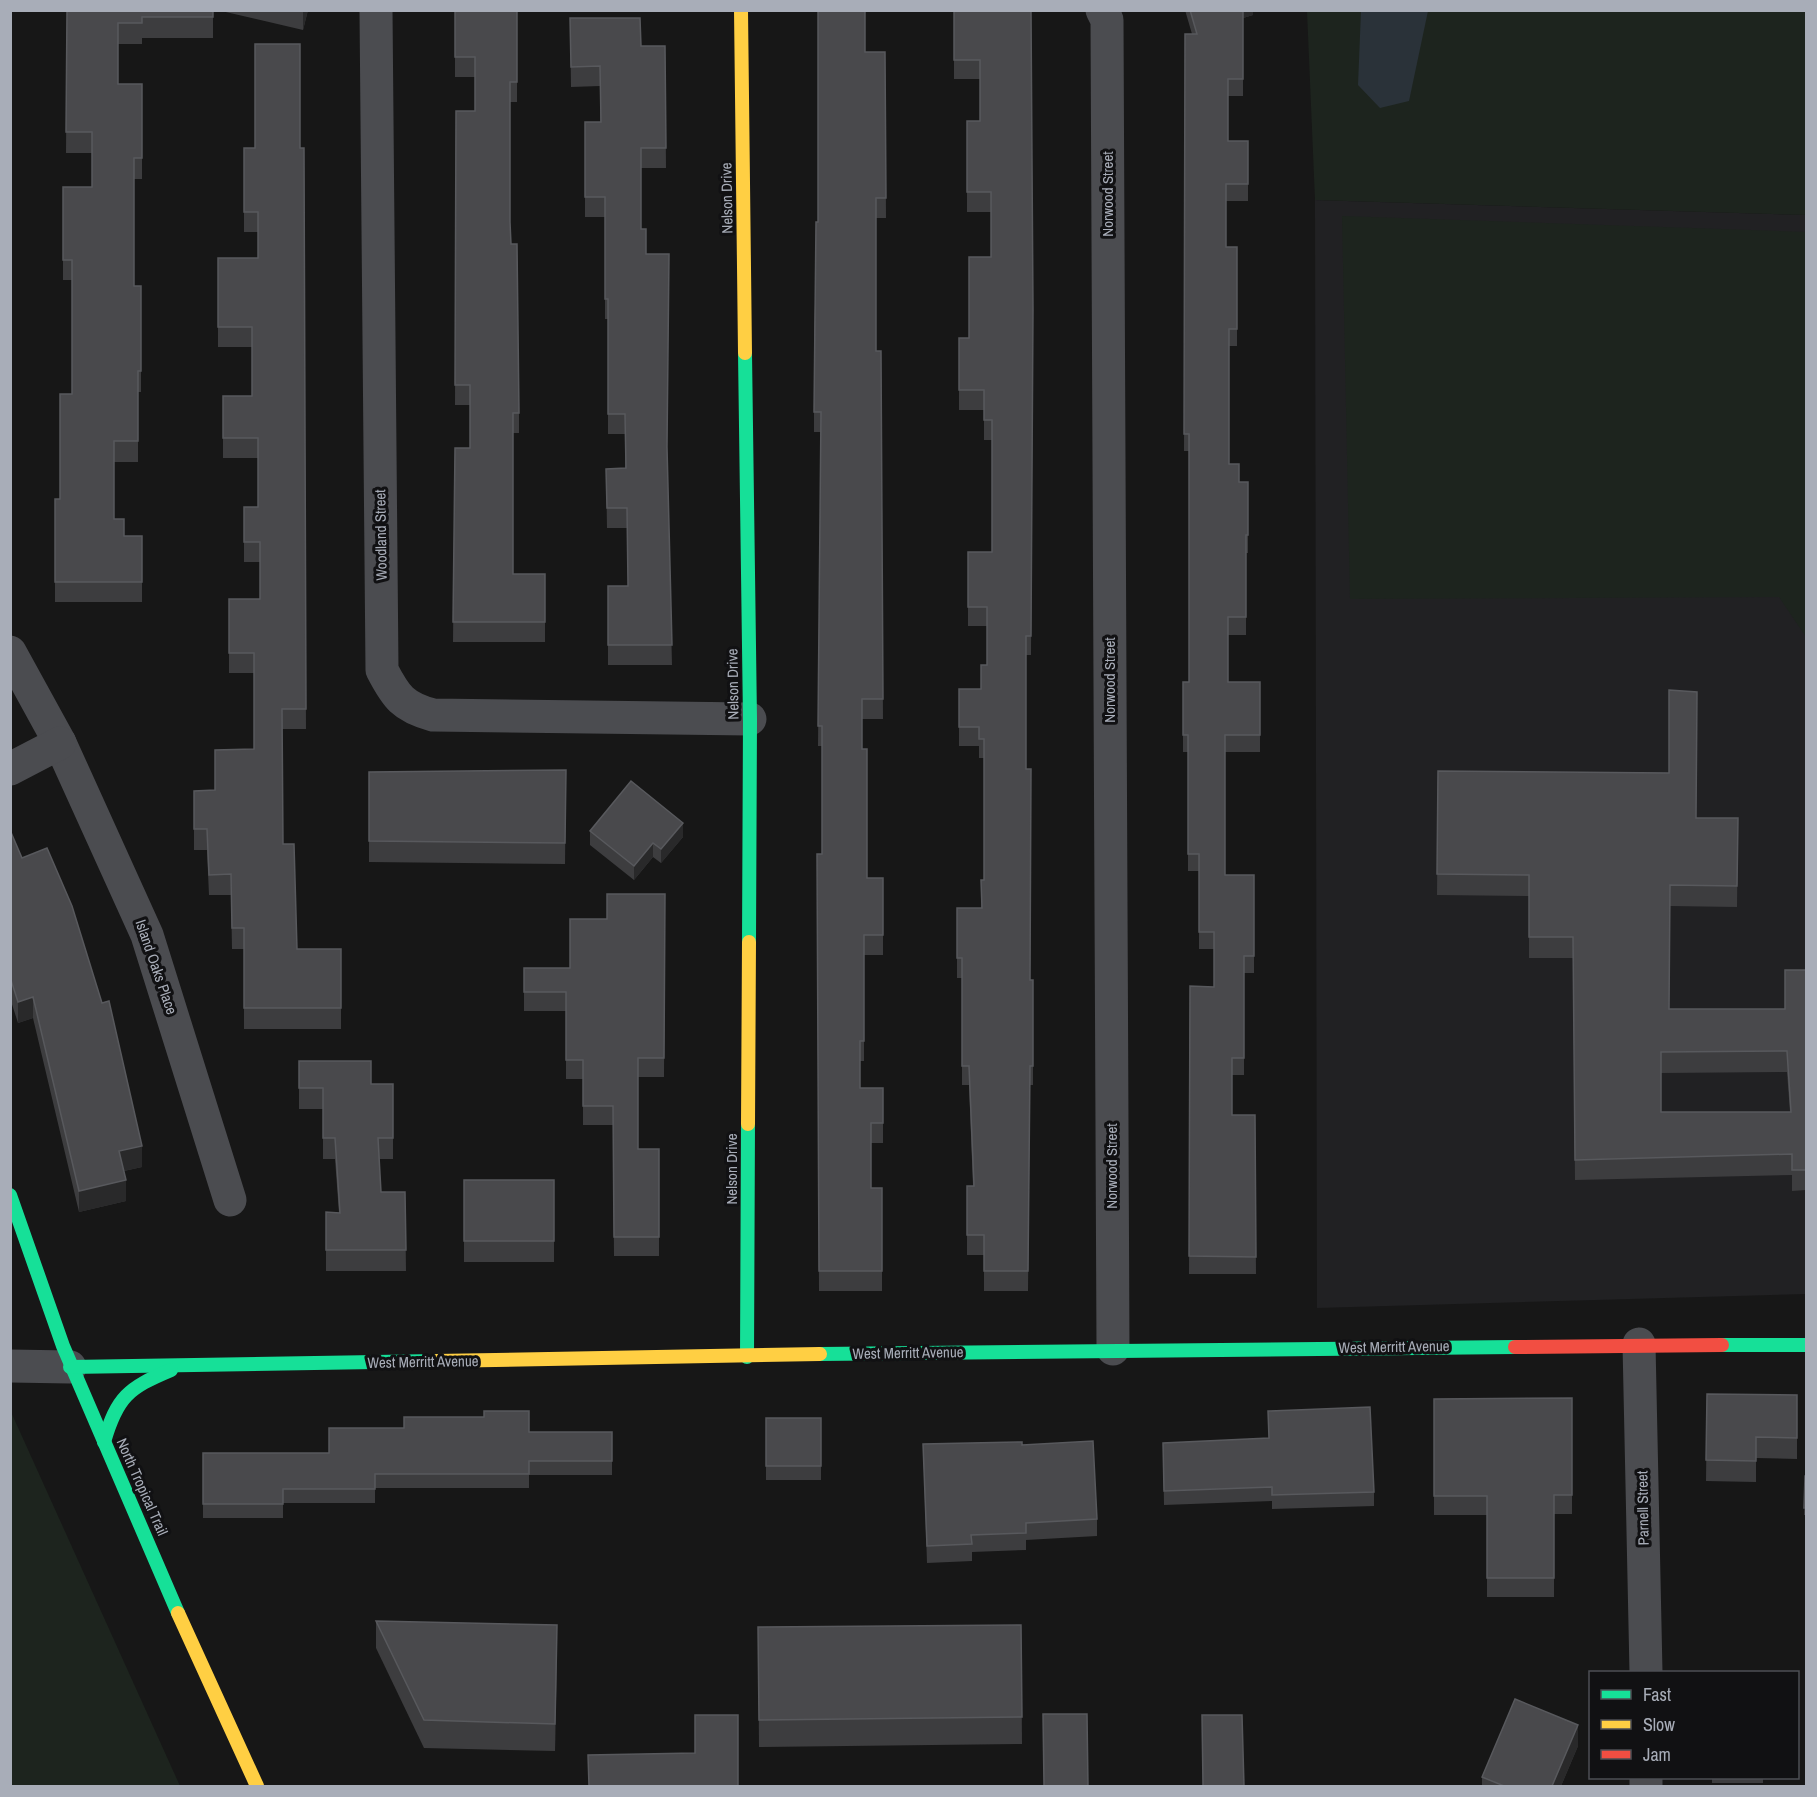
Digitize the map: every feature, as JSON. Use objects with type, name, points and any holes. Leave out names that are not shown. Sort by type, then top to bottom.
[{"type":"street","name":"Woodland Street","points":[[376,10],[382,670],[393,692],[411,709],[433,715],[750,719]]},
{"type":"street","name":"Nelson Drive","points":[[741,10],[750,719],[747,1357]]},
{"type":"street","name":"Norwood Street","points":[[1102,10],[1107,20],[1113,1349]]},
{"type":"street","name":"Island Oaks Place","points":[[10,652],[60,743],[147,935],[231,1200]]},
{"type":"street","points":[[10,769],[60,743]]},
{"type":"street","name":"North Tropical Trail","points":[[10,1195],[31,1261],[70,1367],[257,1786]]},
{"type":"street","name":"West Merritt Avenue","points":[[10,1366],[747,1357],[1113,1349],[1639,1344],[1806,1345]]},
{"type":"street","name":"Parnell Street","points":[[1639,1344],[1646,1671]]},
{"type":"street","points":[[104,1442],[112,1411],[121,1396],[140,1384],[182,1365]]},
{"type":"shaded area","points":[[1307,11],[1806,11],[1806,215],[1315,200]]},
{"type":"shaded area","points":[[1361,11],[1428,11],[1409,101],[1380,108],[1358,85]]},
{"type":"shaded area","points":[[1315,200],[1806,215],[1806,1294],[1317,1308]]},
{"type":"shaded area","points":[[1342,216],[1806,232],[1806,637],[1779,597],[1350,599]]},
{"type":"shaded area","points":[[11,1412],[180,1786],[11,1786]]},
{"type":"building","points":[[67,10],[213,10],[213,17],[142,17],[142,23],[118,23],[118,84],[142,84],[142,158],[134,158],[134,286],[141,286],[141,371],[138,371],[138,441],[114,441],[114,519],[124,519],[124,536],[142,536],[142,582],[55,582],[55,499],[60,499],[60,394],[72,394],[72,260],[63,260],[63,187],[92,187],[92,132],[66,132]]},
{"type":"building","points":[[818,10],[865,10],[865,52],[885,52],[886,198],[876,198],[876,351],[881,351],[883,699],[862,699],[862,749],[867,749],[867,878],[883,878],[883,935],[864,935],[864,1041],[860,1041],[860,1088],[883,1088],[883,1123],[871,1123],[871,1188],[882,1188],[882,1271],[819,1271],[817,854],[822,854],[822,726],[818,726],[821,412],[814,412],[816,222],[818,222]]},
{"type":"building","points":[[954,10],[1031,10],[1033,309],[1031,636],[1026,636],[1026,769],[1031,769],[1030,980],[1033,980],[1033,1066],[1030,1066],[1028,1271],[984,1271],[984,1235],[967,1235],[967,1186],[974,1186],[969,1066],[962,1066],[962,958],[957,958],[957,908],[982,908],[984,739],[979,739],[979,727],[959,727],[959,689],[981,689],[981,665],[987,665],[987,607],[968,607],[968,552],[992,552],[992,420],[984,420],[984,390],[959,390],[959,338],[969,338],[969,257],[991,257],[991,192],[967,192],[967,121],[980,121],[980,60],[954,60]]},
{"type":"building","points":[[1190,10],[1243,10],[1243,79],[1228,79],[1228,141],[1248,141],[1248,184],[1226,184],[1226,247],[1237,247],[1237,329],[1229,329],[1229,464],[1239,464],[1239,482],[1248,482],[1248,535],[1246,535],[1246,617],[1228,617],[1228,682],[1260,682],[1260,735],[1225,735],[1225,875],[1254,875],[1254,956],[1244,956],[1244,1058],[1232,1058],[1232,1115],[1255,1115],[1256,1257],[1189,1256],[1190,986],[1214,987],[1214,932],[1199,932],[1199,854],[1188,854],[1188,735],[1183,735],[1183,682],[1189,682],[1189,434],[1184,434],[1185,34],[1197,34]]},
{"type":"building","points":[[455,11],[517,11],[517,82],[510,82],[510,222],[511,244],[517,244],[519,413],[513,413],[513,574],[545,574],[545,622],[453,622],[455,448],[470,448],[470,385],[455,385],[456,111],[475,111],[475,57],[455,57]]},
{"type":"building","points":[[570,18],[640,18],[641,46],[665,46],[666,148],[641,148],[641,229],[646,229],[646,254],[669,254],[667,447],[672,645],[608,645],[608,586],[628,586],[627,508],[607,508],[606,469],[626,468],[625,414],[608,414],[605,197],[585,197],[585,122],[601,122],[600,66],[571,67]]},
{"type":"building","points":[[255,44],[300,44],[300,148],[304,148],[306,709],[282,709],[283,844],[294,844],[297,949],[341,949],[341,1008],[244,1008],[244,928],[232,928],[231,874],[209,875],[207,829],[194,829],[194,791],[215,790],[215,750],[254,749],[254,653],[229,653],[229,599],[260,599],[260,542],[244,542],[244,507],[258,507],[258,438],[223,438],[223,396],[252,396],[252,327],[218,327],[218,258],[258,258],[258,212],[244,212],[244,148],[255,148]]},
{"type":"building","points":[[1669,690],[1697,692],[1696,818],[1738,818],[1737,886],[1670,885],[1669,1009],[1785,1009],[1785,970],[1806,970],[1806,1170],[1792,1170],[1792,1154],[1575,1160],[1573,937],[1529,937],[1529,875],[1437,874],[1438,771],[1669,773]],"holes":[[[1787,1051],[1791,1112],[1661,1112],[1661,1052]]]},
{"type":"building","points":[[566,770],[565,843],[369,841],[369,772]]},
{"type":"building","points":[[631,781],[683,823],[661,849],[653,843],[634,866],[590,831]]},
{"type":"building","points":[[10,830],[22,858],[47,848],[72,906],[102,1003],[109,1001],[142,1146],[119,1151],[126,1180],[79,1191],[33,997],[18,1002],[10,977]]},
{"type":"building","points":[[607,894],[665,894],[664,1058],[638,1058],[638,1149],[659,1149],[659,1237],[614,1237],[613,1106],[583,1106],[583,1060],[566,1060],[566,992],[524,992],[524,968],[570,968],[570,919],[607,919]]},
{"type":"building","points":[[299,1061],[371,1061],[371,1084],[393,1084],[393,1138],[378,1138],[381,1192],[405,1192],[406,1250],[326,1250],[326,1212],[340,1213],[335,1138],[323,1138],[323,1088],[299,1088]]},
{"type":"building","points":[[464,1180],[554,1180],[554,1241],[464,1241]]},
{"type":"building","points":[[1707,1394],[1797,1395],[1797,1438],[1756,1437],[1756,1461],[1706,1460]]},
{"type":"building","points":[[1572,1398],[1572,1495],[1554,1495],[1554,1578],[1487,1578],[1487,1496],[1434,1496],[1434,1399]]},
{"type":"building","points":[[1370,1407],[1374,1492],[1272,1495],[1272,1487],[1164,1491],[1163,1443],[1269,1438],[1268,1411]]},
{"type":"building","points":[[484,1411],[529,1411],[529,1432],[612,1432],[612,1461],[529,1461],[529,1474],[375,1474],[375,1489],[283,1489],[283,1504],[203,1504],[203,1453],[329,1453],[329,1428],[404,1428],[404,1417],[484,1417]]},
{"type":"building","points":[[766,1418],[821,1418],[821,1466],[766,1466]]},
{"type":"building","points":[[1093,1441],[1097,1519],[1026,1523],[1026,1533],[971,1535],[972,1544],[927,1546],[923,1444],[1022,1442],[1022,1445]]},
{"type":"building","points":[[1805,1476],[1806,1508],[1804,1508]]},
{"type":"building","points":[[376,1621],[557,1625],[555,1724],[424,1720]]},
{"type":"building","points":[[1021,1625],[1022,1717],[759,1720],[758,1627]]},
{"type":"building","points":[[1515,1699],[1578,1725],[1552,1786],[1504,1786],[1482,1777]]},
{"type":"building","points":[[1043,1714],[1087,1714],[1088,1786],[1044,1786]]},
{"type":"building","points":[[695,1715],[738,1715],[738,1786],[589,1786],[588,1755],[695,1753]]},
{"type":"building","points":[[1202,1715],[1242,1715],[1244,1786],[1203,1786]]},
{"type":"traffic: fast","points":[[745,353],[750,719],[749,942]]},
{"type":"traffic: fast","points":[[747,1357],[748,1124]]},
{"type":"traffic: fast","points":[[10,1195],[63,1346],[178,1613]]},
{"type":"traffic: fast","points":[[1722,1345],[1806,1345]]},
{"type":"traffic: fast","points":[[820,1354],[1515,1347]]},
{"type":"traffic: fast","points":[[70,1367],[436,1361]]},
{"type":"traffic: fast","points":[[104,1442],[114,1414],[126,1396],[144,1383],[171,1370]]},
{"type":"traffic: slow","points":[[741,10],[745,353]]},
{"type":"traffic: slow","points":[[748,1124],[749,942]]},
{"type":"traffic: slow","points":[[436,1361],[820,1354]]},
{"type":"traffic: slow","points":[[178,1613],[257,1786]]},
{"type":"traffic: jam","points":[[1515,1347],[1722,1345]]}]
